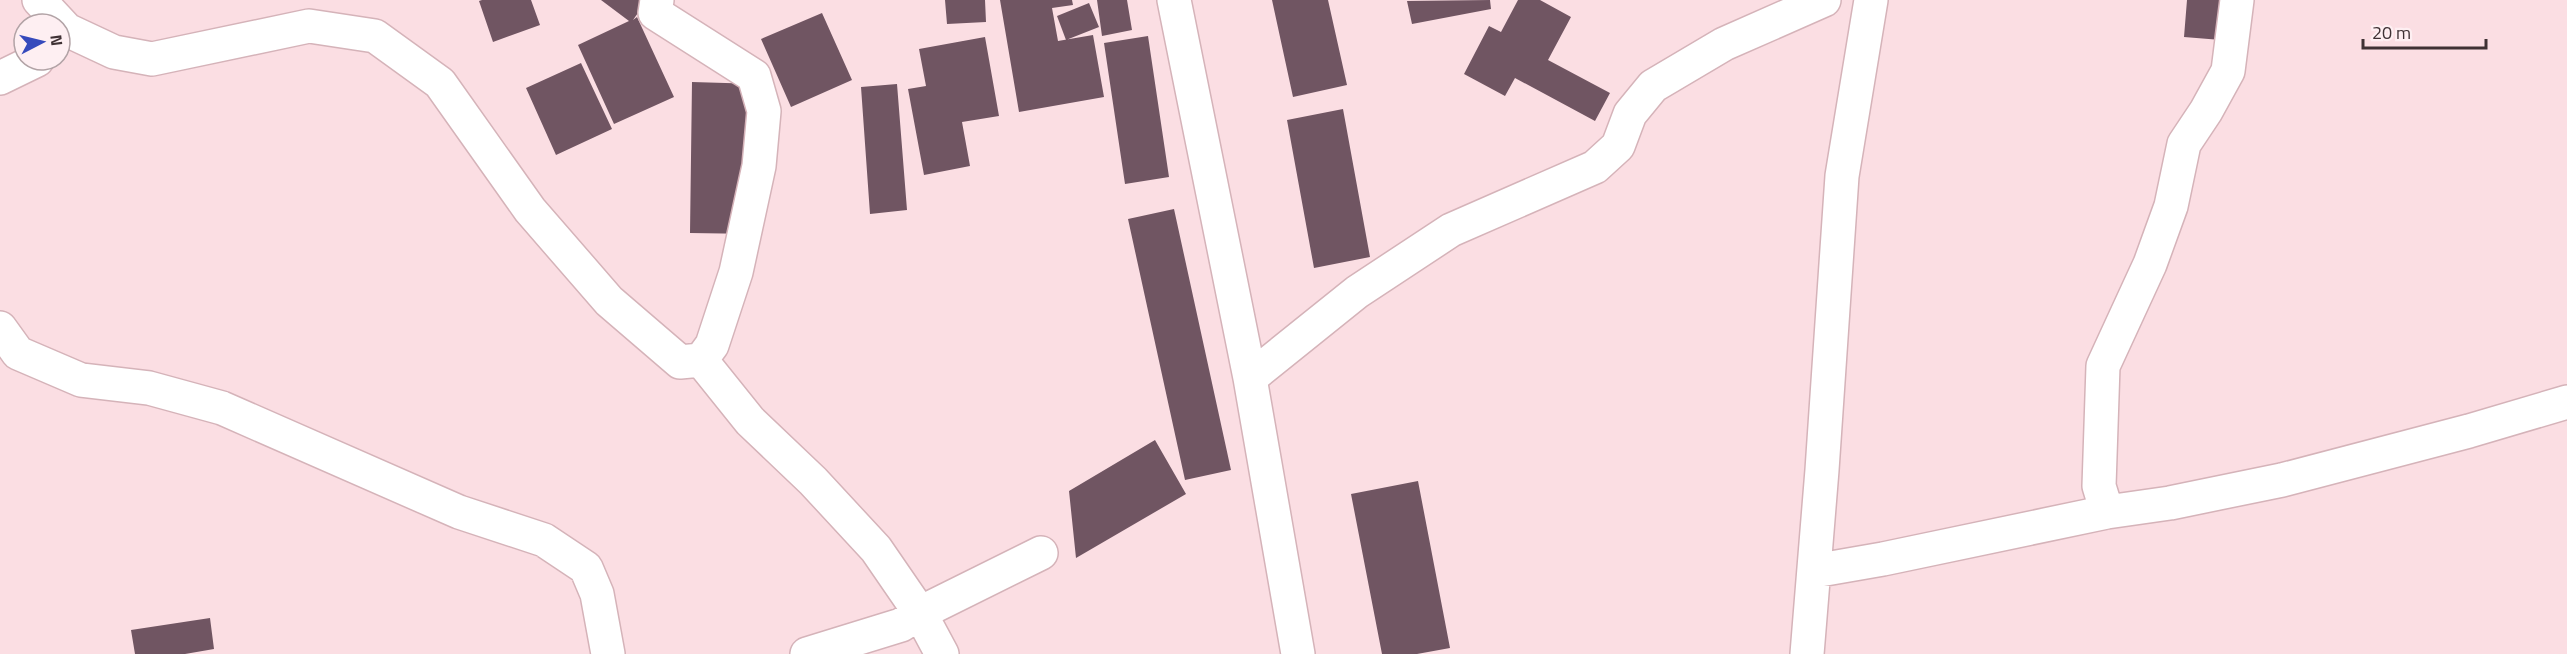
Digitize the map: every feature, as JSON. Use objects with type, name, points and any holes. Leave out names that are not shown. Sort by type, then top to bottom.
[{"type":"street","points":[[39,0],[48,12]]},
{"type":"street","points":[[72,36],[114,52],[152,59],[309,26],[375,36],[440,83],[530,210],[609,301],[680,362],[701,360],[712,345],[736,272],[759,166],[764,111],[754,76],[655,13],[657,0]]},
{"type":"street","points":[[1174,0],[1250,378],[1298,654]]},
{"type":"street","points":[[1250,378],[1357,292],[1451,230],[1595,167],[1618,146],[1630,114],[1653,86],[1724,44],[1824,0]]},
{"type":"street","points":[[1807,654],[1842,176],[1871,0]]},
{"type":"street","points":[[2107,512],[2099,486],[2103,366],[2150,264],[2170,206],[2184,144],[2206,111],[2228,71],[2236,0]]},
{"type":"street","points":[[0,328],[18,353],[81,380],[149,388],[222,408],[459,512],[544,540],[586,568],[597,594],[608,654]]},
{"type":"street","points":[[701,360],[750,421],[813,481],[876,549],[920,613],[942,654]]},
{"type":"street","points":[[1814,571],[1883,559],[2107,512],[2170,503],[2282,480],[2469,431],[2567,402]]},
{"type":"street","points":[[807,654],[902,625],[920,613],[1041,553]]},
{"type":"building","points":[[531,0],[540,25],[493,42],[479,1]]},
{"type":"building","points":[[601,0],[647,0],[633,20],[637,17],[674,97],[614,124],[578,45],[629,21]]},
{"type":"building","points":[[945,0],[985,0],[986,22],[947,24]]},
{"type":"building","points":[[1000,0],[1072,0],[1073,5],[1052,8],[1058,41],[1093,35],[1104,97],[1019,112]]},
{"type":"building","points":[[1097,0],[1127,0],[1132,30],[1102,36]]},
{"type":"building","points":[[1272,0],[1328,0],[1347,85],[1293,97]]},
{"type":"building","points":[[1490,0],[1491,9],[1412,24],[1407,1]]},
{"type":"building","points":[[1518,0],[1540,0],[1571,17],[1548,60],[1610,93],[1595,121],[1515,78],[1505,96],[1464,74],[1489,26],[1501,32]]},
{"type":"building","points":[[2187,0],[2225,0],[2221,40],[2184,37]]},
{"type":"building","points":[[1089,3],[1099,27],[1066,40],[1057,16]]},
{"type":"building","points":[[822,13],[852,80],[791,107],[761,39]]},
{"type":"building","points":[[1148,36],[1169,177],[1125,184],[1104,43]]},
{"type":"building","points":[[985,37],[999,116],[962,122],[970,166],[924,175],[908,89],[926,86],[919,49]]},
{"type":"building","points":[[581,63],[612,129],[556,155],[526,88]]},
{"type":"building","points":[[692,82],[759,84],[756,234],[690,233]]},
{"type":"building","points":[[897,84],[907,210],[870,214],[861,87]]},
{"type":"building","points":[[1343,109],[1370,257],[1314,268],[1287,120]]},
{"type":"building","points":[[1174,209],[1231,470],[1185,480],[1128,219]]},
{"type":"building","points":[[1155,440],[1186,494],[1076,558],[1069,491]]},
{"type":"building","points":[[1418,481],[1450,648],[1417,654],[1382,654],[1351,494]]},
{"type":"building","points":[[210,618],[214,649],[185,654],[135,654],[131,630]]}]
